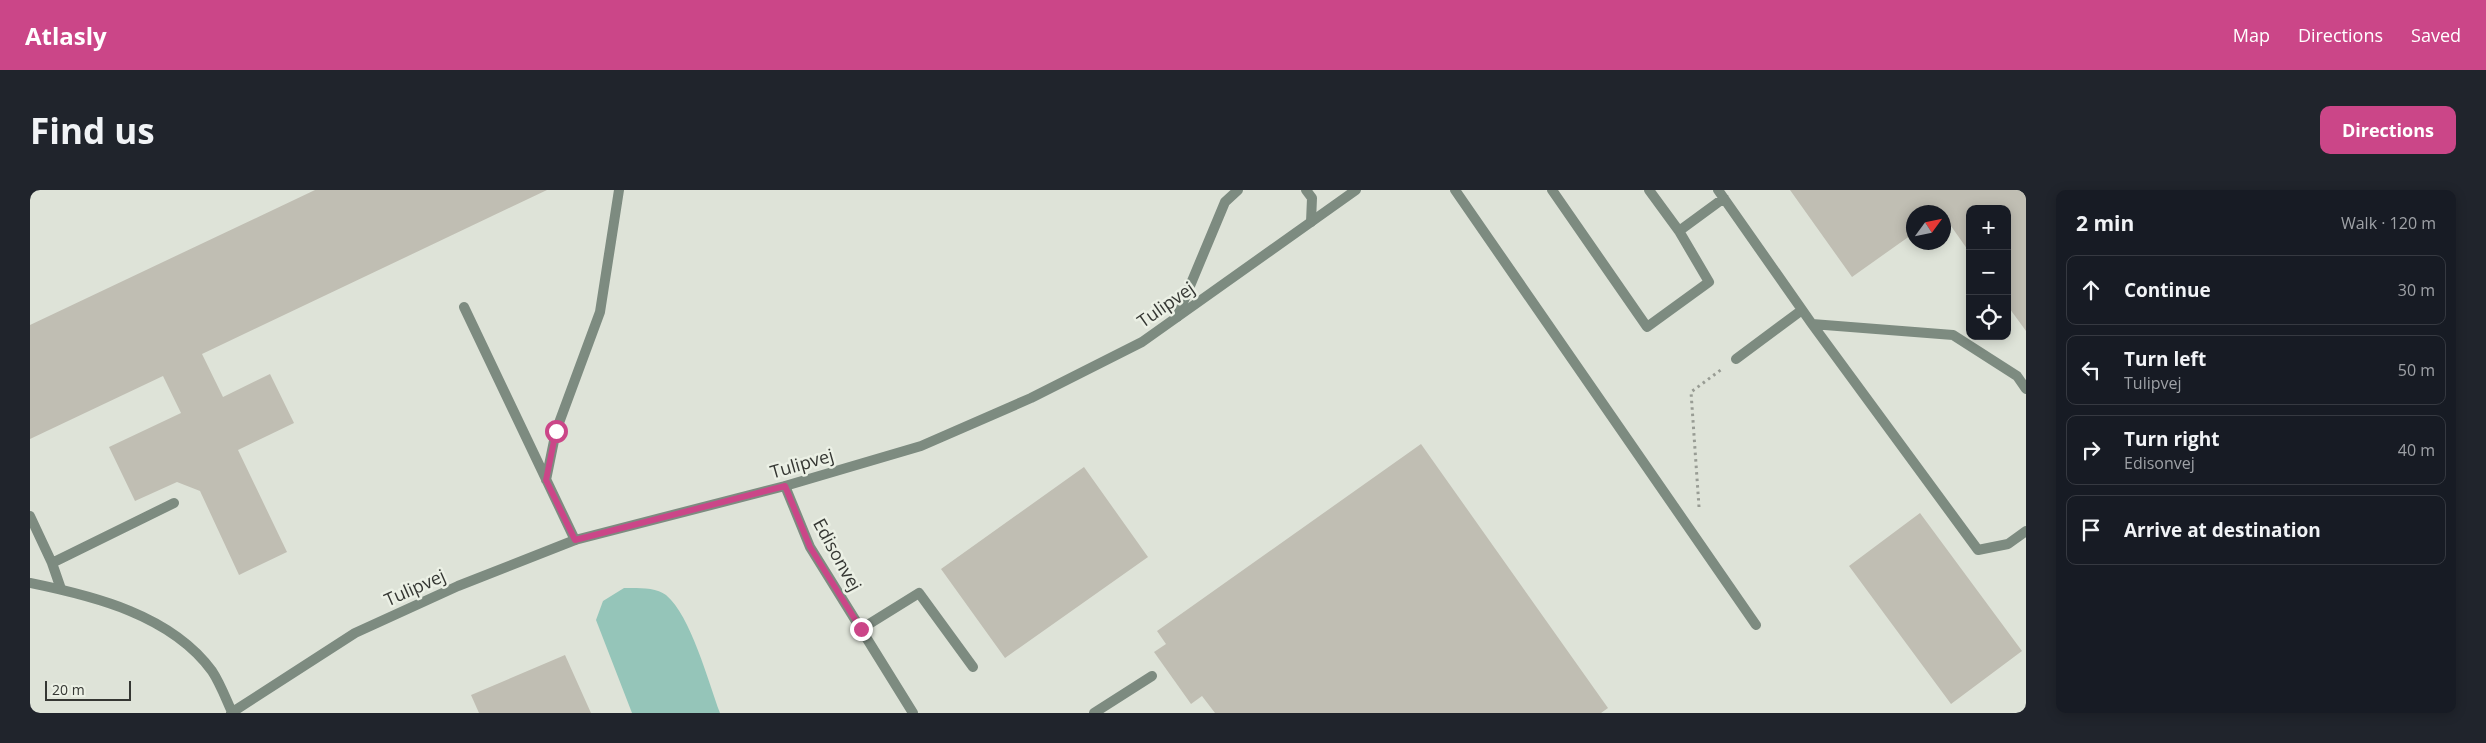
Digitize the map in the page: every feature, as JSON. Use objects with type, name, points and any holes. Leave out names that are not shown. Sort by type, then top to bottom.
[{"type":"street","points":[[546,480],[556,431],[600,312],[619,190]]},
{"type":"street","points":[[1178,317],[1225,202],[1238,190]]},
{"type":"street","points":[[1306,190],[1312,198],[1310,222]]},
{"type":"street","name":"Tulipvej","points":[[231,713],[355,633],[458,586],[575,540],[785,486],[920,446],[1022,402],[1142,342],[1356,190]]},
{"type":"street","points":[[1456,190],[1756,626]]},
{"type":"street","points":[[1552,190],[1647,327],[1709,282],[1679,231],[1649,190]]},
{"type":"street","points":[[1679,231],[1721,194],[1812,324],[1978,550],[2008,544],[2026,531]]},
{"type":"street","points":[[464,307],[575,540]]},
{"type":"street","points":[[1736,359],[1802,310]]},
{"type":"street","points":[[1812,324],[1953,335],[2017,376],[2026,389]]},
{"type":"street","name":"Edisonvej","points":[[785,486],[810,547],[913,713]]},
{"type":"street","points":[[52,563],[174,503]]},
{"type":"street","points":[[30,516],[52,563],[61,589]]},
{"type":"street","points":[[30,583],[61,589],[136,614],[186,642],[212,672],[231,713]]},
{"type":"street","points":[[861,629],[919,593],[973,667]]},
{"type":"street","points":[[1094,713],[1152,676]]},
{"type":"path","points":[[1699,509],[1691,392],[1736,359]]},
{"type":"water","points":[[624,588],[646,588],[662,592],[675,605],[691,633],[720,713],[632,713],[596,620],[603,601]]},
{"type":"building","points":[[315,190],[547,190],[202,354],[223,397],[270,374],[294,423],[238,450],[287,552],[239,575],[200,491],[177,482],[135,501],[109,447],[181,413],[163,376],[30,439],[30,325]]},
{"type":"building","points":[[1790,190],[2026,190],[2026,331],[2011,310],[2011,205],[1966,205],[1966,247],[1951,226],[1951,205],[1906,205],[1906,239],[1852,277]]},
{"type":"building","points":[[1421,444],[1608,708],[1601,713],[1215,713],[1202,696],[1191,704],[1154,652],[1166,644],[1157,631]]},
{"type":"building","points":[[1084,467],[1148,557],[1005,658],[941,569]]},
{"type":"building","points":[[1920,513],[2022,651],[1951,704],[1849,566]]},
{"type":"building","points":[[565,655],[591,713],[479,713],[471,695]]},
{"type":"route","points":[[556,431],[546,480],[575,540],[785,486],[810,547],[861,629]]}]
